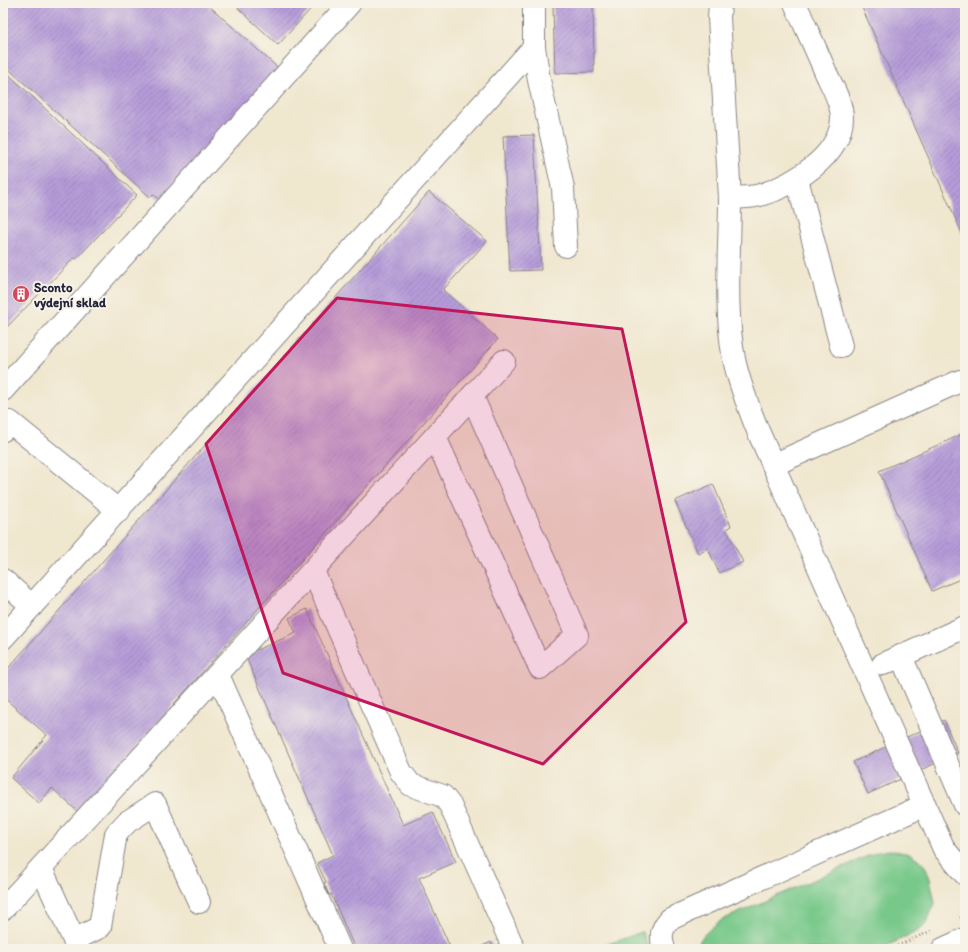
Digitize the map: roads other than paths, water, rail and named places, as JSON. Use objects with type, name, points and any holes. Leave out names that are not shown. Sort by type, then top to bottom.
[{"type":"street","points":[[3,390],[350,3]]},
{"type":"street","points":[[534,3],[534,47],[539,80],[562,182],[566,246]]},
{"type":"street","points":[[720,3],[719,26],[730,198],[730,304],[734,359],[749,409],[944,849],[965,874]]},
{"type":"street","points":[[730,198],[759,195],[797,179],[813,168],[828,153],[839,135],[842,118],[838,100],[795,3]]},
{"type":"street","points":[[3,638],[119,511],[534,47]]},
{"type":"street","points":[[797,179],[841,346]]},
{"type":"street","points":[[3,909],[504,361]]},
{"type":"street","points":[[773,465],[960,381]]},
{"type":"street","points":[[435,437],[540,668],[577,635],[472,396]]},
{"type":"street","points":[[5,422],[119,511]]},
{"type":"street","points":[[313,571],[402,772],[411,785],[443,796],[450,805],[514,949]]},
{"type":"street","points":[[3,580],[32,606]]},
{"type":"street","points":[[965,627],[892,660],[965,805]]},
{"type":"street","points":[[218,675],[340,949]]},
{"type":"street","points":[[41,868],[76,944],[100,927],[116,834],[128,822],[155,804],[199,902]]},
{"type":"street","points":[[664,949],[661,938],[663,927],[670,919],[925,805]]},
{"type":"street","points":[[943,949],[965,939]]},
{"type":"place","name":"Sconto výdejní sklad","points":[[21,294]]}]
